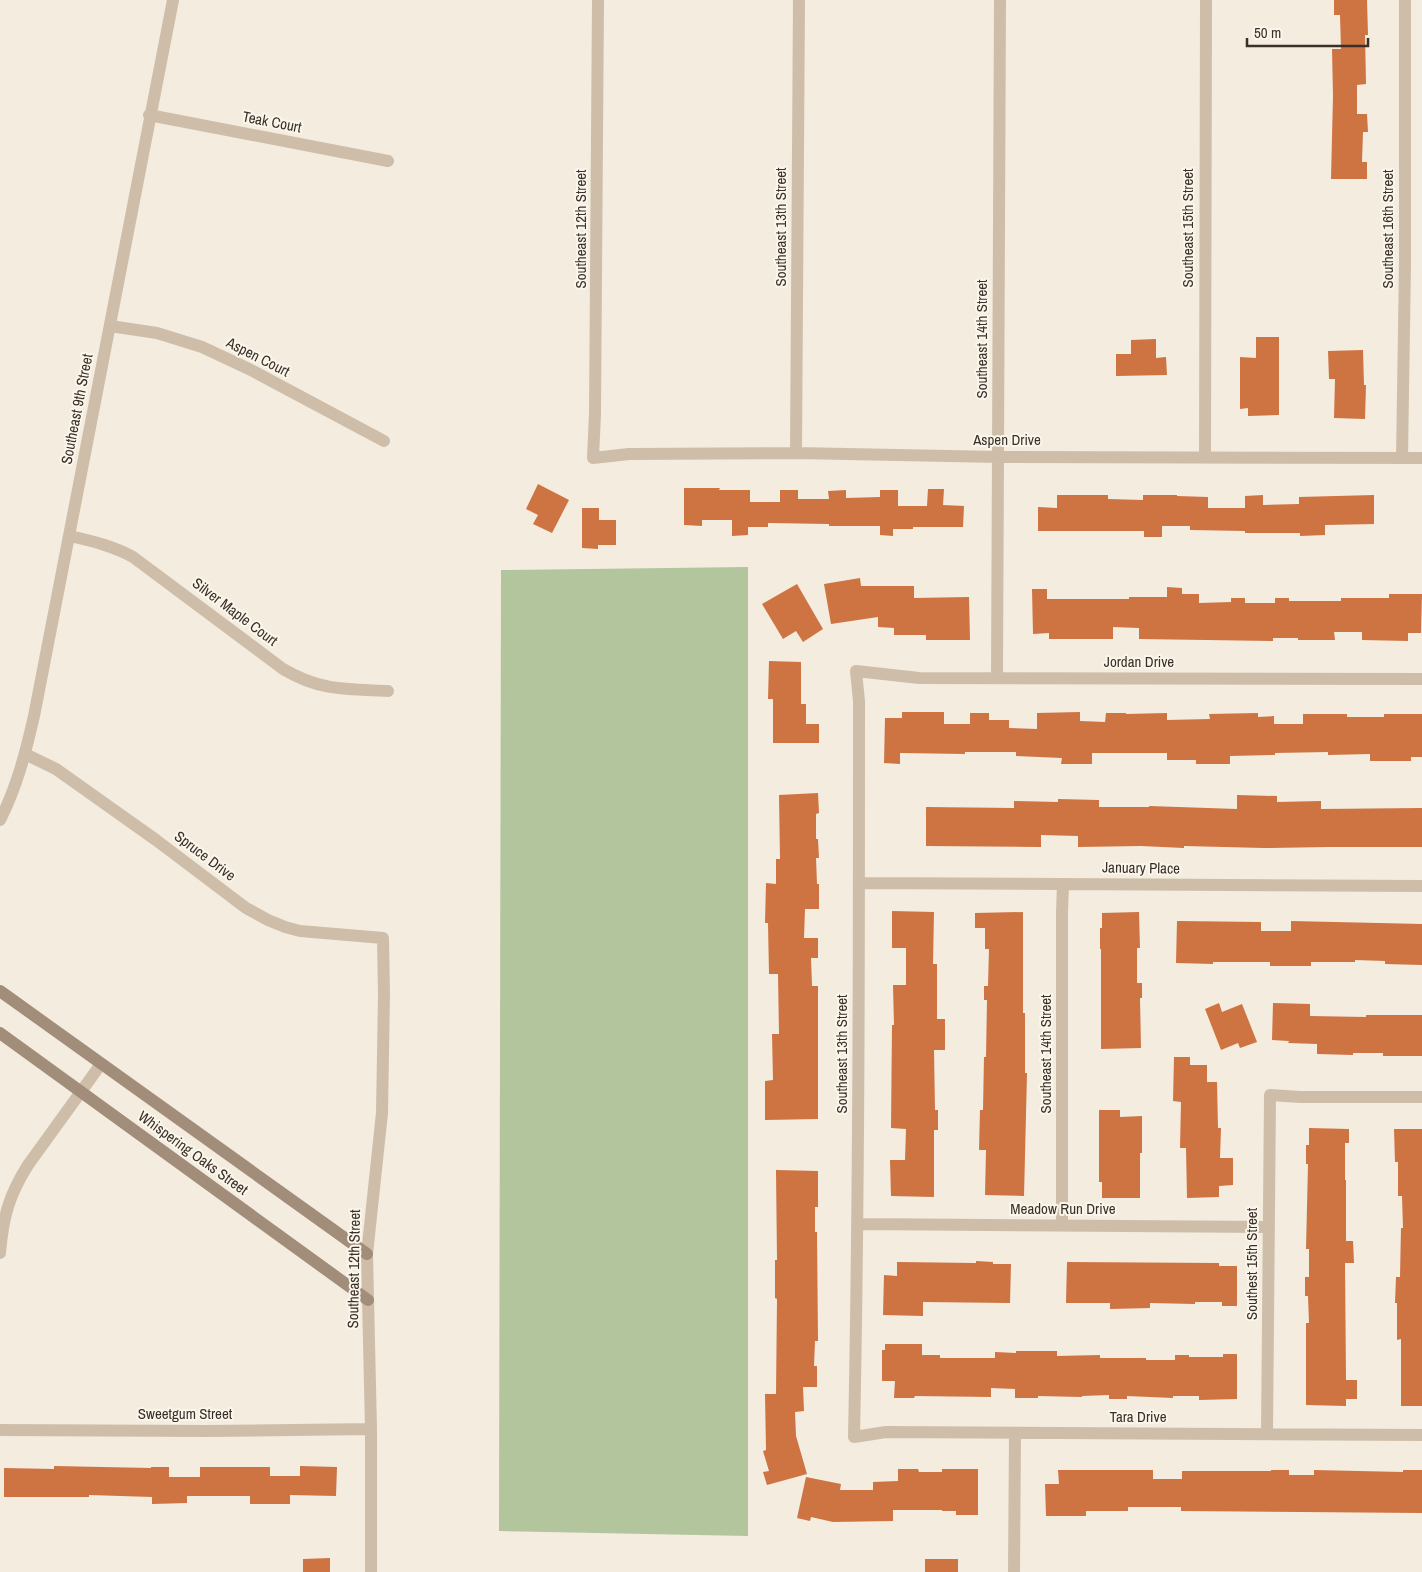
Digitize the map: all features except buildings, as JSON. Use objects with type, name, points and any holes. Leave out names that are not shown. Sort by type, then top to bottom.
[{"type":"street","name":"Southeast 9th Street","points":[[0,820],[16,782],[25,754],[70,536],[173,0]]},
{"type":"street","name":"Southeast 12th Street","points":[[592,458],[595,414],[598,0]]},
{"type":"street","name":"Southeast 13th Street","points":[[796,454],[799,0]]},
{"type":"street","name":"Southeast 14th Street","points":[[997,678],[1000,0]]},
{"type":"street","name":"Southeast 15th Street","points":[[1205,457],[1206,0]]},
{"type":"street","name":"Southeast 16th Street","points":[[1402,458],[1405,264],[1405,0]]},
{"type":"street","name":"Teak Court","points":[[150,115],[388,161]]},
{"type":"street","name":"Aspen Court","points":[[110,326],[177,338],[202,346],[384,441]]},
{"type":"street","name":"Aspen Drive","points":[[592,458],[629,454],[1422,458]]},
{"type":"street","name":"Silver Maple Court","points":[[70,536],[117,548],[133,557],[296,677],[325,687],[388,691]]},
{"type":"street","name":"Southeast 13th Street","points":[[854,1437],[858,1224],[859,884],[859,701],[856,671]]},
{"type":"street","name":"Jordan Drive","points":[[856,671],[919,678],[1422,679]]},
{"type":"street","name":"Spruce Drive","points":[[25,754],[56,769],[156,840],[246,908],[268,920],[285,928],[300,931],[383,938]]},
{"type":"street","name":"January Place","points":[[859,884],[1422,886]]},
{"type":"street","name":"Southeast 14th Street","points":[[1062,1225],[1063,884]]},
{"type":"street","name":"Southeast 12th Street","points":[[371,1572],[371,1429],[367,1254],[382,1113],[383,938]]},
{"type":"street","name":"Whispering Oaks Street","points":[[0,990],[367,1254]]},
{"type":"street","name":"Whispering Oaks Street","points":[[0,1033],[368,1300]]},
{"type":"street","points":[[0,1253],[3,1221],[18,1181],[101,1064]]},
{"type":"street","name":"Southest 15th Street","points":[[1267,1434],[1270,1095],[1300,1097],[1422,1097]]},
{"type":"street","name":"Meadow Run Drive","points":[[858,1224],[1268,1227]]},
{"type":"street","name":"Sweetgum Street","points":[[0,1430],[207,1431],[371,1429]]},
{"type":"street","name":"Tara Drive","points":[[854,1437],[886,1432],[1015,1434],[1422,1434]]},
{"type":"street","points":[[1014,1572],[1015,1434]]},
{"type":"green space","points":[[748,567],[748,1536],[499,1531],[501,570]]}]
